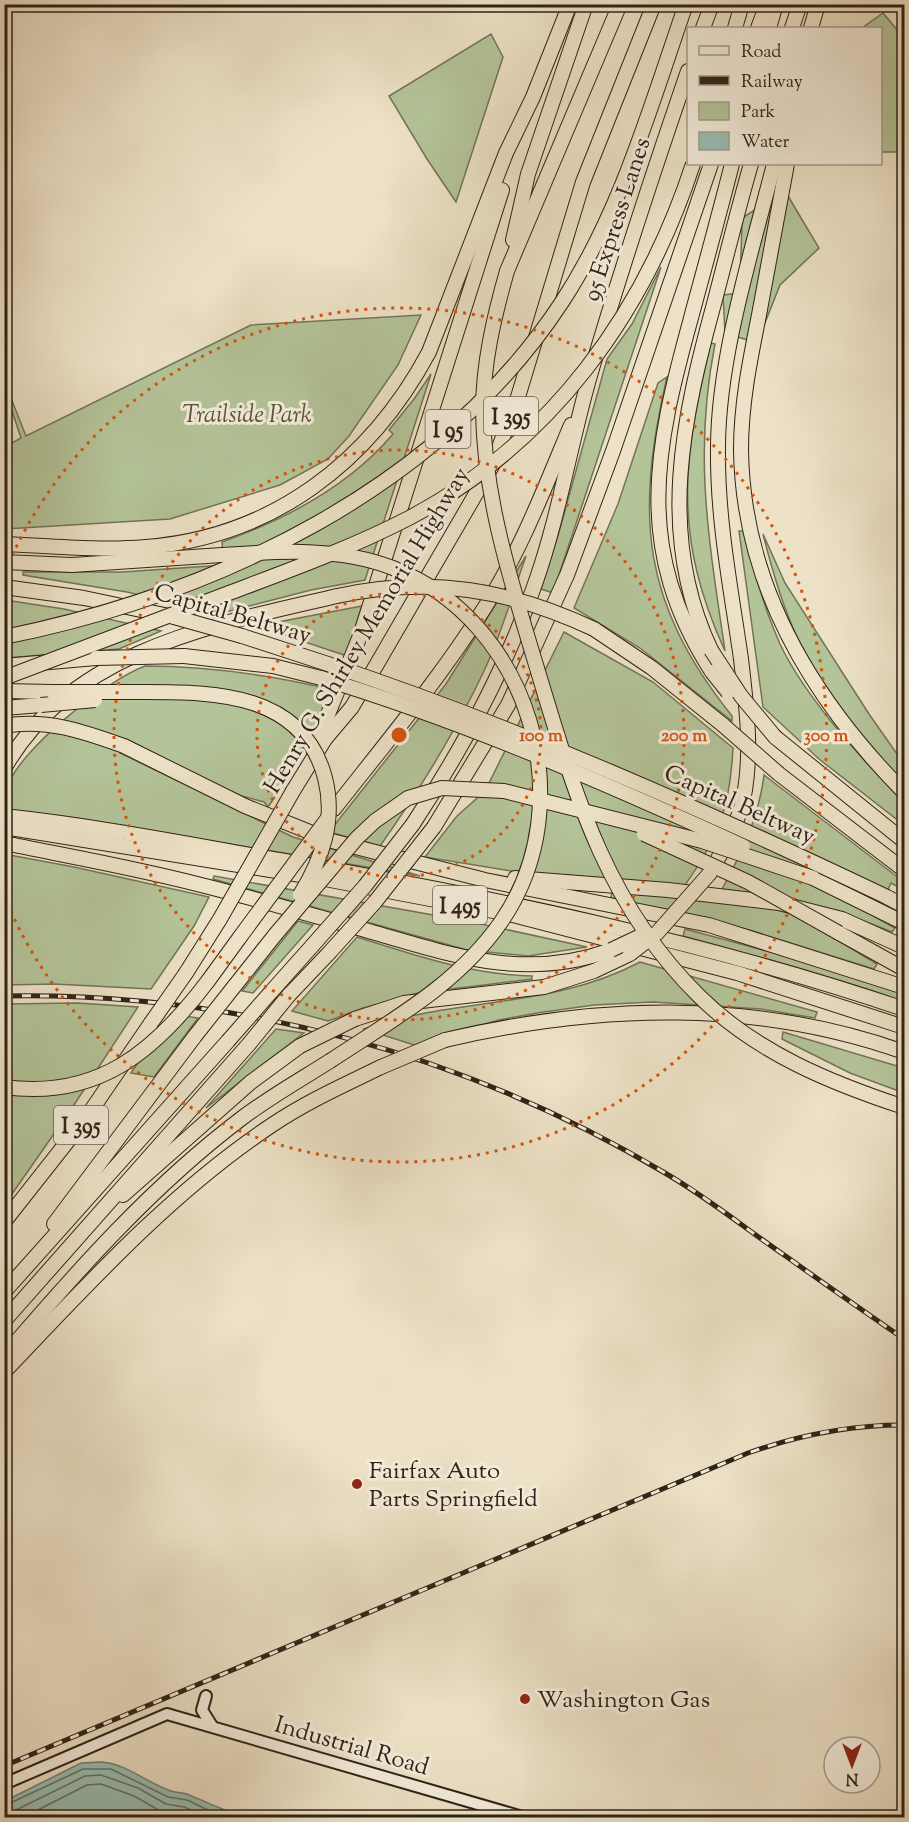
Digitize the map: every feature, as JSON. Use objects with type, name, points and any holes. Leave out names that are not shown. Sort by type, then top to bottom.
[{"type":"highway","points":[[4,544],[118,548],[165,545],[200,538],[250,523],[275,511],[303,495],[342,466],[360,449],[394,408],[429,352],[507,153],[533,97],[570,4]]},
{"type":"highway","points":[[586,4],[528,174],[497,309],[485,376],[485,453],[491,494],[513,587],[570,777],[593,841],[632,916],[670,965],[735,1028],[774,1053],[821,1076],[904,1107]]},
{"type":"highway","points":[[594,63],[614,4]]},
{"type":"highway","points":[[507,271],[620,4]]},
{"type":"highway","name":"Henry G. Shirley Memorial Highway","points":[[4,1222],[86,1118],[186,973],[325,739],[352,706],[492,466],[518,397],[584,182],[654,4]]},
{"type":"highway","name":"I 95","points":[[4,637],[135,603],[239,563],[301,531],[362,494],[410,461],[465,415],[491,390],[532,343],[581,270],[620,188],[686,4]]},
{"type":"highway","points":[[704,27],[712,4]]},
{"type":"highway","points":[[735,27],[742,4]]},
{"type":"highway","points":[[758,27],[767,4]]},
{"type":"highway","points":[[769,27],[776,4]]},
{"type":"highway","points":[[792,27],[800,4]]},
{"type":"highway","points":[[813,27],[819,4]]},
{"type":"highway","name":"95 Express Lanes","points":[[589,381],[629,242],[687,74]]},
{"type":"highway","points":[[293,791],[322,731],[360,636],[533,97]]},
{"type":"highway","name":"I 95","points":[[4,678],[350,546],[410,517],[472,479],[538,424],[577,384],[603,350],[657,257],[693,165]]},
{"type":"highway","points":[[4,1321],[290,995],[375,902],[434,827],[508,705],[567,575],[613,452],[711,165]]},
{"type":"highway","points":[[732,165],[669,398],[658,474],[659,522],[673,591],[694,641],[712,672],[744,710],[904,841]]},
{"type":"highway","points":[[751,165],[697,367],[681,446],[680,503],[684,560],[696,611],[711,650],[741,696],[775,737]]},
{"type":"highway","points":[[105,1205],[130,1191],[251,1082],[300,1046],[355,1019],[404,1003],[544,987],[594,971],[630,954],[657,933],[710,873],[728,843],[745,792],[748,762],[746,706],[720,504],[718,425],[729,353],[774,165]]},
{"type":"highway","points":[[787,165],[744,398],[741,449],[748,520],[767,590],[795,652],[838,717],[904,792]]},
{"type":"highway","points":[[4,1087],[44,1089],[79,1083],[107,1073],[160,1038],[208,981],[334,809],[450,659],[485,606],[530,522],[589,381]]},
{"type":"highway","points":[[4,1291],[365,886],[413,824],[469,733],[519,624],[536,581],[553,526],[589,381]]},
{"type":"highway","points":[[4,562],[72,565],[299,551],[371,560],[415,578],[456,606],[501,659],[525,703],[538,750],[540,820],[533,859],[503,920],[474,957],[448,982],[240,1120],[175,1174],[70,1280],[4,1356]]},
{"type":"highway","name":"Capital Beltway","points":[[4,587],[84,598],[174,616],[328,664],[471,715],[673,798],[904,906]]},
{"type":"highway","points":[[4,769],[29,735],[50,712],[100,672],[125,659],[216,626],[337,596],[391,588],[467,588],[512,597],[543,607],[594,629],[652,668],[779,774],[904,870]]},
{"type":"highway","points":[[4,666],[96,658],[184,656],[273,666],[321,678],[379,695],[513,745],[626,792],[813,878],[904,923]]},
{"type":"highway","points":[[4,691],[178,692],[230,696],[258,704],[296,729],[311,747],[323,769],[329,810],[323,850],[306,886],[275,935]]},
{"type":"highway","points":[[4,708],[178,692]]},
{"type":"highway","points":[[4,726],[38,724],[62,726],[124,746],[288,825],[387,856],[485,880],[709,926],[836,963],[904,987]]},
{"type":"highway","points":[[4,1291],[195,1036],[275,935],[357,838],[375,821],[408,798],[442,788],[484,788],[702,841],[813,878]]},
{"type":"highway","points":[[585,812],[702,859],[904,969]]},
{"type":"highway","points":[[4,816],[125,833],[382,877],[553,912],[707,949],[904,1009]]},
{"type":"highway","name":"I 495","points":[[4,827],[325,879],[509,914],[737,973],[904,1027]]},
{"type":"highway","points":[[4,843],[207,886],[445,954],[489,963],[538,966],[562,964],[611,950],[648,933],[684,903]]},
{"type":"highway","points":[[468,875],[668,890],[779,903],[834,916],[904,947]]},
{"type":"highway","points":[[4,1372],[67,1306],[204,1176],[274,1124],[381,1066],[446,1040],[513,1024],[576,1016],[708,1013],[792,1022],[869,1040],[904,1052]]},
{"type":"street","points":[[206,1696],[202,1710],[212,1727]]},
{"type":"street","name":"Industrial Road","points":[[4,1784],[167,1714],[526,1818]]},
{"type":"green space","points":[[883,13],[904,38],[904,152],[882,152],[882,27],[863,27]]},
{"type":"green space","points":[[491,34],[503,57],[456,202],[389,96]]},
{"type":"green space","points":[[785,191],[819,248],[780,285],[757,343],[725,333],[723,295],[740,293],[742,218]]},
{"type":"green space","points":[[661,267],[553,593],[541,589],[607,359],[632,324]]},
{"type":"green space","name":"Trailside Park","points":[[421,315],[398,365],[349,436],[328,459],[280,485],[170,519],[5,529],[5,447],[21,438],[5,390],[5,383],[26,436],[251,325]]},
{"type":"green space","points":[[711,343],[715,344],[708,385],[704,461],[709,535],[725,651],[708,610],[697,571],[690,535],[688,498],[689,462],[694,425]]},
{"type":"green space","points":[[431,374],[365,580],[311,590],[218,614],[127,592],[23,575],[23,572],[122,572],[224,565],[222,542],[292,512],[336,485],[376,453],[393,434],[389,430]]},
{"type":"green space","points":[[667,377],[651,473],[650,515],[653,556],[663,595],[679,634],[702,674],[732,716],[732,721],[640,648],[574,608],[618,504],[658,383]]},
{"type":"green space","points":[[739,531],[744,531],[764,602],[780,644],[791,664],[836,727],[904,802],[904,825],[819,759],[763,707]]},
{"type":"green space","points":[[763,534],[785,583],[904,764],[904,783],[860,734],[808,658],[782,601]]},
{"type":"green space","points":[[526,556],[495,645],[472,696],[435,762],[380,846],[329,832],[446,684]]},
{"type":"green space","points":[[5,600],[64,609],[161,631],[119,649],[5,658]]},
{"type":"green space","points":[[362,606],[347,656],[257,626]]},
{"type":"green space","points":[[564,632],[653,682],[733,748],[729,788],[721,821],[697,868],[685,885],[511,871],[425,857],[457,816],[485,791]]},
{"type":"green space","points":[[145,666],[240,672],[334,690],[268,807],[264,802],[238,795],[127,740],[120,753],[293,837],[420,876],[75,818],[5,810],[4,794],[13,775],[44,738],[87,701]]},
{"type":"green space","points":[[764,775],[904,882],[904,890],[891,883],[875,917],[895,928],[892,932],[829,909],[722,889],[749,834]]},
{"type":"green space","points":[[4,854],[209,897],[194,926],[151,989],[54,984],[5,985]]},
{"type":"green space","points":[[214,876],[467,921],[587,947],[528,956],[467,950],[213,879]]},
{"type":"green space","points":[[612,891],[768,908],[835,923],[832,937],[877,964],[874,969],[749,930],[611,898]]},
{"type":"green space","points":[[298,921],[313,925],[253,993],[242,991]]},
{"type":"green space","points":[[685,929],[834,969],[904,994],[904,1005],[769,960],[683,936]]},
{"type":"green space","points":[[357,937],[443,963],[487,972],[532,976],[532,979],[418,993],[363,1008],[328,1021],[292,1011]]},
{"type":"green space","points":[[640,962],[817,1012],[815,1018],[761,1009],[653,1002],[594,1005],[499,1020],[414,1045],[364,1029],[434,1012],[573,988],[607,977]]},
{"type":"green space","points":[[77,1003],[138,1007],[72,1108],[5,1204],[5,1004]]},
{"type":"green space","points":[[171,1014],[198,1018],[154,1077],[131,1073]]},
{"type":"green space","points":[[276,1029],[304,1033],[206,1108]]},
{"type":"green space","points":[[783,1032],[904,1068],[904,1093],[850,1073],[782,1039]]},
{"type":"water","points":[[102,1762],[120,1766],[162,1788],[187,1794],[227,1811],[250,1817],[5,1817],[5,1801],[81,1763]]},
{"type":"railway","points":[[4,996],[91,998],[178,1005],[263,1019],[347,1038],[430,1064],[511,1095],[589,1131],[665,1173],[712,1203],[904,1339]]},
{"type":"railway","points":[[4,1766],[748,1453],[825,1432],[904,1425]]},
{"type":"place","name":"Fairfax Auto Parts Springfield","points":[[357,1484]]},
{"type":"place","name":"Washington Gas","points":[[525,1699]]}]
